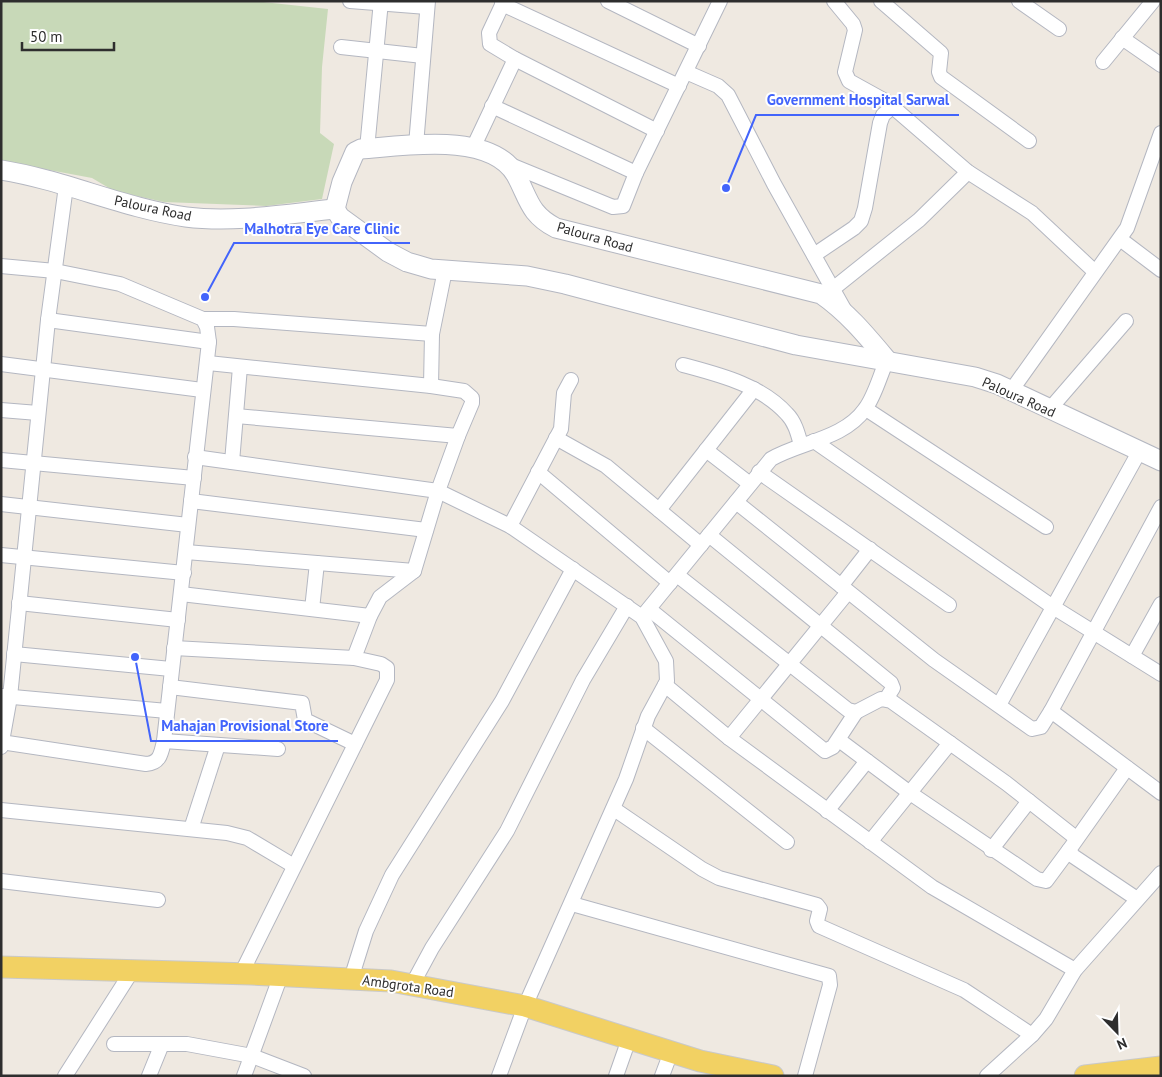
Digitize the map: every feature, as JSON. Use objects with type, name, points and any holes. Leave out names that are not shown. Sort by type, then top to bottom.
[{"type":"main road","points":[[508,164],[496,156],[473,148],[416,146],[368,149],[355,152],[342,182],[335,209],[340,217],[388,252],[407,262],[432,269],[527,276],[565,284],[796,345],[840,354],[887,360]]},
{"type":"main road","name":"Paloura Road","points":[[508,164],[533,210],[542,221],[556,228],[820,294],[846,313],[887,360],[975,377],[1011,391],[1161,461]]},
{"type":"main road","name":"Paloura Road","points":[[1,170],[159,212],[188,217],[236,218],[335,209]]},
{"type":"main road","name":"Ambgrota Road","points":[[1,967],[281,975],[412,985],[525,1006],[733,1072],[773,1076]]},
{"type":"main road","points":[[1092,1075],[1161,1067]]},
{"type":"street","points":[[350,1],[427,4],[416,146]]},
{"type":"street","points":[[608,1],[698,46]]},
{"type":"street","points":[[834,1],[853,24],[855,30],[846,76],[849,81],[887,102],[968,172],[1032,212],[1094,272]]},
{"type":"street","points":[[881,1],[941,53],[938,72],[941,76],[1029,141]]},
{"type":"street","points":[[1019,1],[1059,29]]},
{"type":"street","points":[[1103,62],[1153,1]]},
{"type":"street","points":[[368,149],[381,2]]},
{"type":"street","points":[[508,164],[618,208],[623,206],[636,173],[720,2]]},
{"type":"street","points":[[657,131],[514,59],[490,44],[488,39],[503,3],[679,86]]},
{"type":"street","points":[[1122,38],[1161,65]]},
{"type":"street","points":[[341,47],[423,56]]},
{"type":"street","points":[[473,148],[514,59]]},
{"type":"street","points":[[686,72],[718,86],[728,95],[774,184],[834,288],[846,313]]},
{"type":"street","points":[[492,106],[636,173]]},
{"type":"street","points":[[814,255],[860,221],[865,208],[880,123],[883,115],[892,108]]},
{"type":"street","points":[[1011,391],[1120,238],[1134,214],[1161,133]]},
{"type":"street","points":[[834,288],[919,220],[968,172]]},
{"type":"street","points":[[1,746],[6,696],[14,654],[48,320],[66,186]]},
{"type":"street","points":[[1120,238],[1161,270]]},
{"type":"street","points":[[1,266],[55,271],[120,284],[202,319],[234,319],[432,334]]},
{"type":"street","points":[[431,386],[432,334],[445,270]]},
{"type":"street","points":[[2,742],[146,764],[153,764],[159,760],[164,741],[171,669],[184,573],[202,390],[208,363],[209,342],[207,327],[202,319]]},
{"type":"street","points":[[48,320],[209,342]]},
{"type":"street","points":[[1049,410],[1126,321]]},
{"type":"street","points":[[646,613],[771,459],[786,450],[837,431],[866,409],[887,360]]},
{"type":"street","points":[[208,363],[431,386],[464,391],[472,398],[472,403],[438,491],[414,571],[380,597],[370,616],[354,658]]},
{"type":"street","points":[[1,364],[202,390]]},
{"type":"street","points":[[683,365],[724,376],[754,390],[788,414],[808,443],[1094,634],[1161,674]]},
{"type":"street","points":[[232,462],[240,367]]},
{"type":"street","points":[[510,526],[556,438],[563,421],[564,393],[571,380]]},
{"type":"street","points":[[659,510],[754,390]]},
{"type":"street","points":[[866,409],[1046,527]]},
{"type":"street","points":[[1,410],[38,413]]},
{"type":"street","points":[[236,416],[458,436]]},
{"type":"street","points":[[556,438],[606,466],[659,510],[705,540],[820,625],[891,683],[893,688],[886,700]]},
{"type":"street","points":[[706,450],[750,484]]},
{"type":"street","points":[[999,705],[1139,452]]},
{"type":"street","points":[[195,457],[438,491],[510,526],[627,606],[646,613],[825,751],[830,750],[839,740],[856,712],[877,701],[886,700],[1029,800],[1076,838]]},
{"type":"street","points":[[1,460],[194,478]]},
{"type":"street","points":[[538,472],[674,579],[848,710],[856,712]]},
{"type":"street","points":[[759,472],[949,605]]},
{"type":"street","points":[[191,501],[426,530]]},
{"type":"street","points":[[736,502],[934,660],[1032,729],[1041,727],[1051,711],[1161,507]]},
{"type":"street","points":[[1,504],[188,525]]},
{"type":"street","points":[[729,738],[820,625],[870,549]]},
{"type":"street","points":[[186,552],[414,571]]},
{"type":"street","points":[[1,555],[184,573]]},
{"type":"street","points":[[312,609],[316,563]]},
{"type":"street","points":[[351,979],[366,931],[392,874],[502,700],[573,569]]},
{"type":"street","points":[[181,594],[370,616]]},
{"type":"street","points":[[19,603],[178,620]]},
{"type":"street","points":[[1132,656],[1161,604]]},
{"type":"street","points":[[412,985],[432,948],[507,830],[583,680],[627,606]]},
{"type":"street","points":[[499,1076],[525,1006],[614,809],[643,728],[665,685],[669,673],[646,613]]},
{"type":"street","points":[[174,648],[354,658],[381,664],[387,668],[388,673],[355,744],[241,974]]},
{"type":"street","points":[[14,654],[171,669]]},
{"type":"street","points":[[665,685],[729,738],[938,891],[1075,970]]},
{"type":"street","points":[[170,688],[302,703],[305,720],[355,744]]},
{"type":"street","points":[[6,696],[167,712]]},
{"type":"street","points":[[1051,711],[1161,793]]},
{"type":"street","points":[[643,728],[787,842]]},
{"type":"street","points":[[839,740],[991,850],[1042,881],[1049,878],[1127,768]]},
{"type":"street","points":[[164,741],[278,749]]},
{"type":"street","points":[[870,842],[950,743]]},
{"type":"street","points":[[192,829],[218,744]]},
{"type":"street","points":[[827,811],[867,761]]},
{"type":"street","points":[[991,850],[1029,800]]},
{"type":"street","points":[[614,809],[702,869],[719,878],[817,906],[820,909],[817,921],[820,926],[952,984],[1032,1035]]},
{"type":"street","points":[[1,810],[192,829],[247,838],[294,866]]},
{"type":"street","points":[[1068,850],[1073,856],[1137,899]]},
{"type":"street","points":[[987,1076],[1032,1035],[1046,1019],[1075,970],[1161,872]]},
{"type":"street","points":[[1,881],[158,900]]},
{"type":"street","points":[[572,904],[829,976],[830,985],[805,1076]]},
{"type":"street","points":[[65,1076],[132,971]]},
{"type":"street","points":[[244,1076],[281,975]]},
{"type":"street","points":[[616,1076],[629,1039]]},
{"type":"street","points":[[114,1044],[187,1044],[252,1056],[304,1076]]},
{"type":"street","points":[[149,1076],[162,1044]]},
{"type":"street","points":[[662,1076],[671,1052]]},
{"type":"green space","points":[[1,1],[254,1],[328,9],[322,67],[320,133],[334,144],[322,199],[266,206],[164,202],[114,191],[92,178],[1,161]]},
{"type":"place","name":"Government Hospital Sarwal","points":[[726,188]]},
{"type":"place","name":"Malhotra Eye Care Clinic","points":[[205,297]]},
{"type":"place","name":"Mahajan Provisional Store","points":[[135,657]]}]
